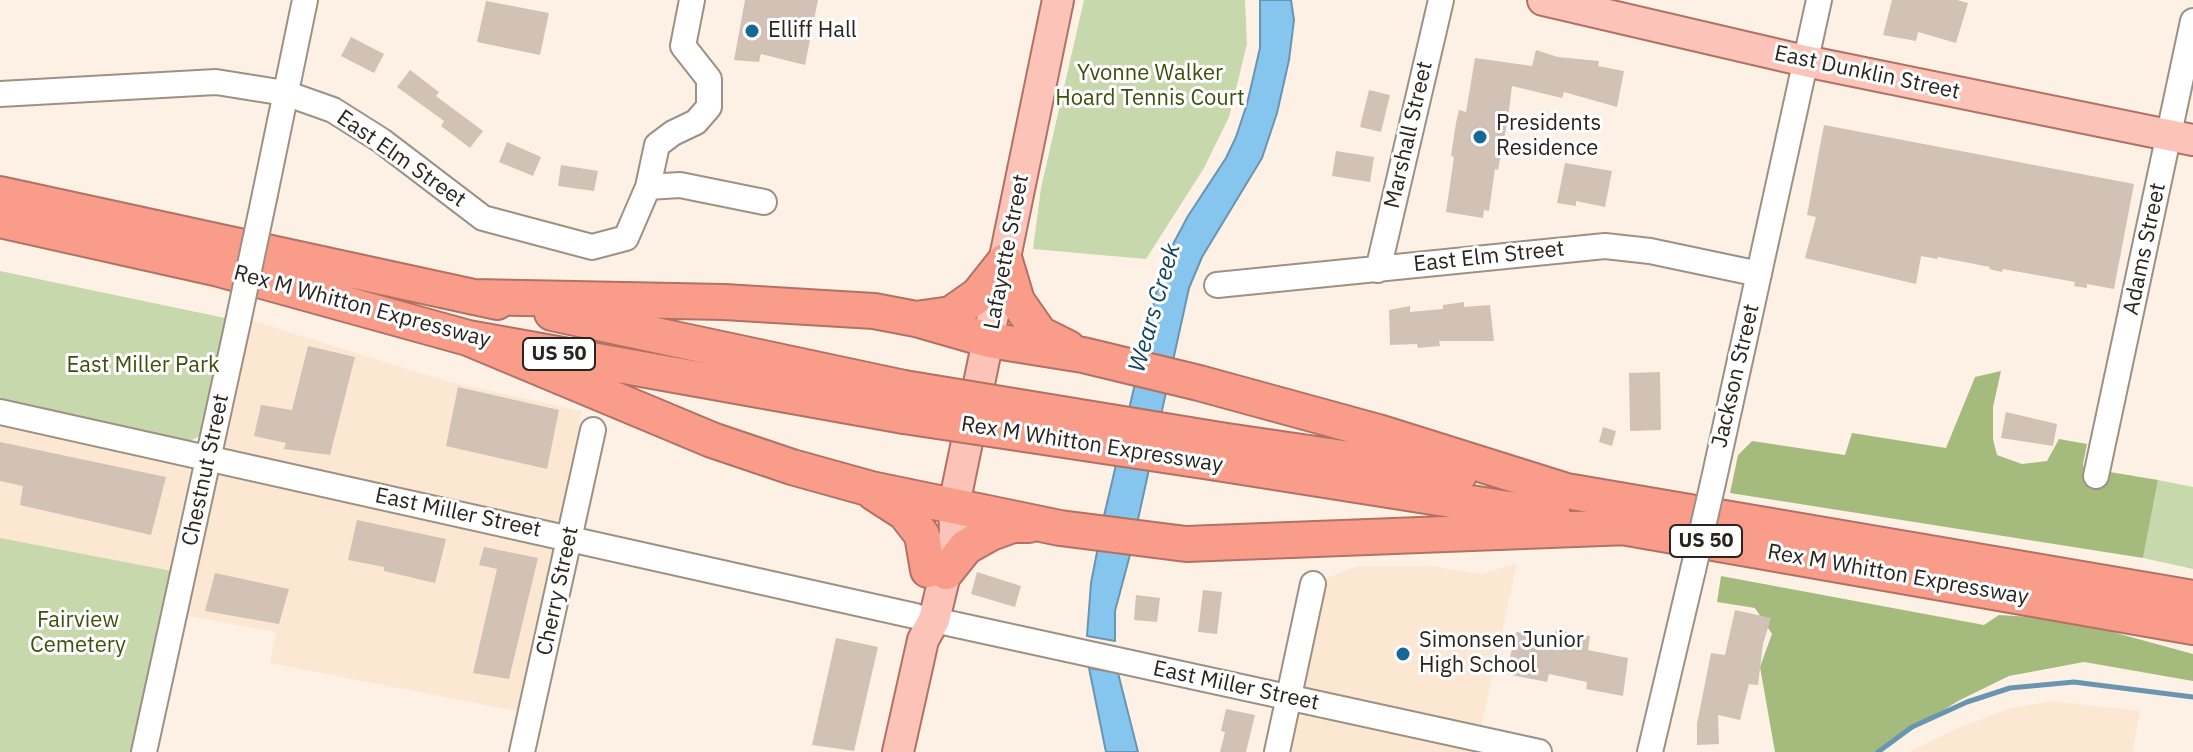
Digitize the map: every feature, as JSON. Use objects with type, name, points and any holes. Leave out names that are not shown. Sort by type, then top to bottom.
[{"type":"highway","name":"Rex M Whitton Expressway","points":[[0,194],[474,297],[904,402]]},
{"type":"highway","name":"Rex M Whitton Expressway","points":[[0,220],[219,269],[468,338],[1219,452],[2193,627]]},
{"type":"highway","points":[[916,319],[951,314],[978,295],[1005,261]]},
{"type":"highway","points":[[1005,261],[1017,301],[1040,334],[1083,355]]},
{"type":"highway","points":[[474,297],[724,302],[874,311],[916,319],[989,340],[1083,355],[1199,383],[1378,432],[1563,490]]},
{"type":"highway","points":[[468,338],[712,440],[792,467],[860,486],[1054,527]]},
{"type":"highway","name":"Rex M Whitton Expressway","points":[[1219,452],[1563,490],[2193,598]]},
{"type":"highway","points":[[860,486],[905,513],[922,535],[937,571],[966,547],[1013,525],[1054,527],[1186,544],[1628,527]]},
{"type":"main road","name":"Lafayette Street","points":[[900,752],[937,571],[955,533],[954,505],[1058,0]]},
{"type":"main road","name":"East Dunklin Street","points":[[1543,0],[1616,8],[1805,61],[2181,138]]},
{"type":"street","name":"Chestnut Street","points":[[144,752],[305,0]]},
{"type":"street","points":[[692,0],[683,46],[709,79],[709,107],[696,122],[657,145],[648,187],[680,185],[764,202]]},
{"type":"street","name":"Marshall Street","points":[[1378,270],[1441,0]]},
{"type":"street","name":"Jackson Street","points":[[1650,752],[1713,483],[1819,0]]},
{"type":"street","name":"Adams Street","points":[[2096,476],[2181,138],[2193,21]]},
{"type":"street","name":"East Elm Street","points":[[0,94],[216,82],[285,93],[345,117],[382,141],[483,218],[592,247],[626,238],[648,187]]},
{"type":"street","name":"East Elm Street","points":[[1217,285],[1605,246],[1650,251],[1759,274]]},
{"type":"street","name":"East Miller Street","points":[[0,412],[570,537],[924,626],[1288,697],[1539,752]]},
{"type":"street","name":"Cherry Street","points":[[522,752],[593,430]]},
{"type":"street","points":[[1277,752],[1313,584]]},
{"type":"shaded area","points":[[250,320],[446,381],[582,411],[560,518],[554,523],[228,451],[222,437]]},
{"type":"shaded area","points":[[0,426],[183,463],[190,469],[192,478],[172,571],[0,538]]},
{"type":"shaded area","points":[[227,475],[554,548],[521,712],[270,663],[276,632],[182,615],[215,477]]},
{"type":"shaded area","name":"Simonsen Junior High School","points":[[1517,563],[1476,750],[1484,752],[1287,752],[1326,578],[1358,566],[1429,566],[1482,574]]},
{"type":"shaded area","points":[[2053,701],[2140,711],[2132,752],[1909,752],[1958,728],[2011,708]]},
{"type":"green space","name":"Yvonne Walker Hoard Tennis Court","points":[[1084,0],[1245,0],[1247,44],[1229,117],[1204,168],[1146,259],[1033,249],[1041,188]]},
{"type":"green space","name":"East Miller Park","points":[[0,271],[225,318],[200,436],[190,441],[0,398]]},
{"type":"green space","points":[[2001,371],[1993,407],[1993,439],[1997,455],[2022,464],[2047,461],[2059,439],[2087,444],[2083,464],[2086,480],[2104,486],[2110,472],[2158,480],[2143,558],[1730,493],[1738,455],[1752,441],[1845,455],[1852,433],[1946,448],[1975,377]]},
{"type":"green space","points":[[2158,480],[2193,487],[2193,569],[2143,558]]},
{"type":"green space","name":"Fairview Cemetery","points":[[0,538],[172,571],[135,752],[0,752]]},
{"type":"green space","points":[[1721,576],[1984,625],[1999,615],[2065,619],[2193,654],[2193,681],[2084,662],[2009,676],[1958,701],[1877,752],[1775,752],[1760,667],[1772,634],[1755,608],[1717,602]]},
{"type":"water","name":"Wears Creek","points":[[1260,0],[1291,0],[1294,20],[1277,113],[1262,158],[1202,257],[1189,288],[1115,611],[1115,641],[1087,636],[1091,583],[1104,516],[1159,281],[1171,248],[1188,216],[1236,137],[1260,48]]},
{"type":"water","points":[[1089,668],[1118,673],[1138,752],[1106,752]]},
{"type":"building","points":[[745,0],[818,0],[805,65],[761,54],[759,62],[734,60]]},
{"type":"building","points":[[1892,0],[1957,0],[1968,3],[1956,43],[1918,32],[1916,41],[1883,35]]},
{"type":"building","points":[[486,1],[549,13],[540,55],[477,42]]},
{"type":"building","points":[[351,37],[384,54],[374,73],[341,56]]},
{"type":"building","points":[[1536,50],[1558,57],[1599,61],[1598,66],[1624,71],[1617,107],[1564,92],[1562,98],[1512,86],[1489,211],[1484,210],[1483,218],[1446,212],[1456,123],[1459,110],[1466,112],[1475,58],[1532,66]]},
{"type":"building","points":[[410,70],[439,92],[436,96],[483,131],[470,148],[441,126],[444,121],[397,87]]},
{"type":"building","points":[[1369,90],[1390,95],[1381,132],[1360,127]]},
{"type":"building","points":[[1824,125],[2134,184],[2114,289],[2087,284],[2087,288],[2074,286],[2075,282],[1921,256],[1916,284],[1805,258],[1816,217],[1807,215]]},
{"type":"building","points":[[507,142],[541,157],[533,176],[499,162]]},
{"type":"building","points":[[1336,151],[1374,157],[1370,182],[1332,176]]},
{"type":"building","name":"Presidents Residence","points":[[1565,163],[1612,171],[1605,207],[1576,201],[1576,206],[1557,203]]},
{"type":"building","points":[[561,165],[598,171],[594,191],[558,186]]},
{"type":"building","points":[[1464,302],[1464,307],[1490,305],[1494,341],[1439,341],[1440,346],[1418,348],[1417,344],[1390,345],[1389,310],[1410,306],[1410,312],[1443,309],[1443,305]]},
{"type":"building","points":[[308,346],[355,357],[330,455],[284,449],[286,443],[254,436],[261,405],[292,410]]},
{"type":"building","points":[[1660,372],[1661,430],[1630,431],[1629,373]]},
{"type":"building","points":[[458,387],[559,410],[547,469],[446,446]]},
{"type":"building","points":[[2006,412],[2057,424],[2053,446],[2001,438]]},
{"type":"building","points":[[1603,427],[1616,431],[1612,446],[1599,442]]},
{"type":"building","points":[[0,442],[166,477],[151,535],[20,505],[23,486],[0,481]]},
{"type":"building","points":[[357,520],[446,539],[435,583],[384,571],[384,567],[348,560]]},
{"type":"building","points":[[484,547],[538,558],[509,679],[473,673],[497,569],[479,565]]},
{"type":"building","points":[[977,572],[1021,586],[1015,607],[971,594]]},
{"type":"building","points":[[215,573],[289,589],[279,624],[205,611]]},
{"type":"building","points":[[1203,590],[1222,592],[1217,634],[1198,632]]},
{"type":"building","points":[[1136,595],[1160,598],[1157,622],[1134,620]]},
{"type":"building","points":[[1735,610],[1771,618],[1763,644],[1758,685],[1749,684],[1740,720],[1718,715],[1719,744],[1697,745],[1697,724],[1711,653],[1725,655]]},
{"type":"building","points":[[1556,630],[1590,636],[1588,650],[1628,658],[1623,696],[1586,689],[1587,682],[1549,674],[1547,682],[1506,674],[1516,632],[1554,637]]},
{"type":"building","points":[[836,638],[878,647],[854,751],[812,745]]},
{"type":"building","points":[[1226,709],[1255,715],[1246,752],[1220,752]]},
{"type":"waterway","points":[[1878,752],[1912,727],[1967,702],[2010,688],[2074,682],[2193,697]]},
{"type":"place","name":"Elliff Hall","points":[[752,31]]},
{"type":"place","name":"Presidents Residence","points":[[1480,137]]},
{"type":"place","name":"Simonsen Junior High School","points":[[1403,654]]}]
